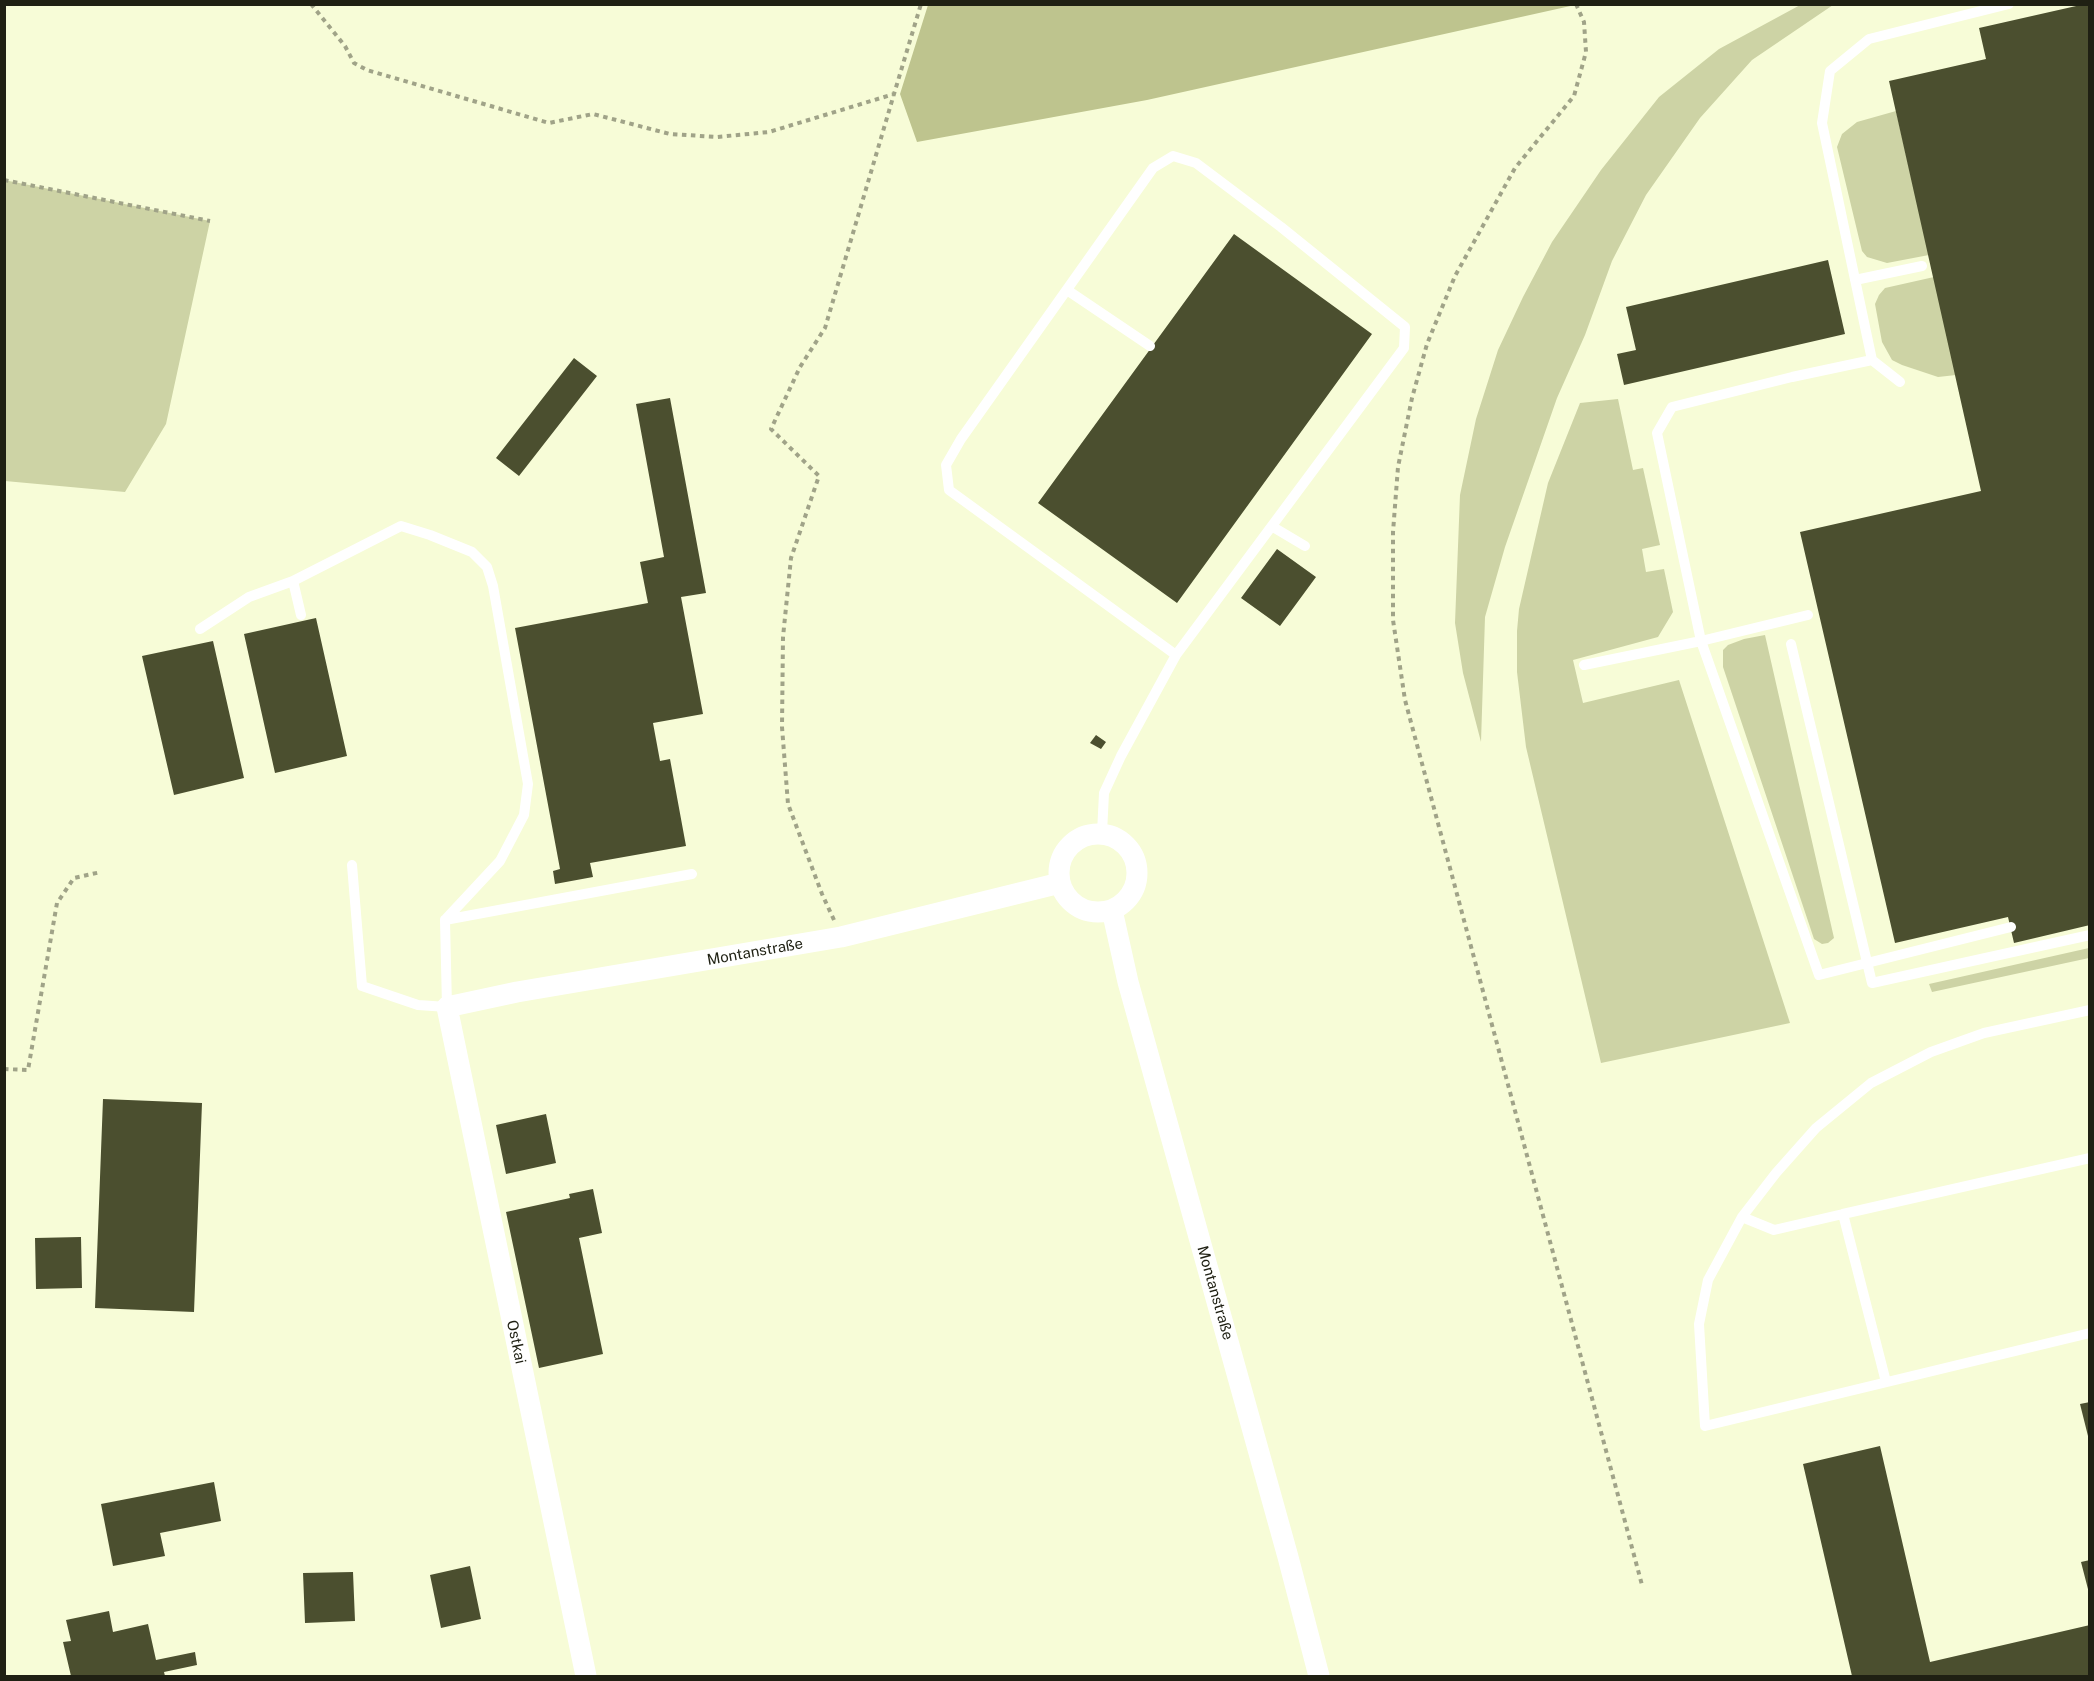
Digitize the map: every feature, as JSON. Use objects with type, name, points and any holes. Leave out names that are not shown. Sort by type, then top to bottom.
[{"type":"street","points":[[1102,833],[1118,838],[1129,847],[1136,859],[1138,872],[1136,886],[1124,903],[1112,910],[1099,912],[1085,910],[1073,903],[1064,893],[1058,870],[1065,850],[1075,840],[1102,833]]},
{"type":"street","name":"Montanstraße","points":[[447,1006],[841,937],[1060,883]]},
{"type":"street","name":"Montanstraße","points":[[1112,910],[1128,982],[1319,1677]]},
{"type":"street","name":"Ostkai","points":[[447,1006],[586,1677]]},
{"type":"lane","points":[[1900,382],[1872,360],[1822,123],[1830,71],[1869,39],[2009,4]]},
{"type":"lane","points":[[1102,833],[1104,793],[1121,756],[1176,655],[1404,348],[1404,327],[1281,226],[1196,163],[1173,156],[1153,168],[961,439],[946,465],[949,490],[1176,655]]},
{"type":"lane","points":[[1855,280],[1923,266]]},
{"type":"lane","points":[[1067,290],[1150,346]]},
{"type":"lane","points":[[1872,360],[1672,407],[1657,433],[1701,641],[1819,975],[2010,927]]},
{"type":"lane","points":[[200,628],[249,597],[293,580],[401,526],[472,552],[487,567],[493,586],[528,784],[524,816],[500,861],[445,920],[447,1006],[418,1005],[362,986],[352,865]]},
{"type":"lane","points":[[1273,527],[1305,546]]},
{"type":"lane","points":[[293,580],[301,615]]},
{"type":"lane","points":[[1584,665],[1701,641],[1808,615]]},
{"type":"lane","points":[[1791,644],[1872,983],[2090,935]]},
{"type":"lane","points":[[445,920],[692,874]]},
{"type":"lane","points":[[2090,1010],[1984,1033],[1931,1052],[1871,1083],[1816,1128],[1776,1173],[1742,1217],[1708,1280],[1699,1324],[1705,1426],[2090,1333]]},
{"type":"lane","points":[[1742,1217],[1774,1230],[2090,1158]]},
{"type":"lane","points":[[1843,1214],[1887,1382]]},
{"type":"path","points":[[311,4],[345,46],[354,63],[367,70],[549,123],[593,114],[670,134],[717,137],[769,132],[894,94]]},
{"type":"path","points":[[841,937],[788,804],[782,728],[783,637],[791,558],[819,476],[771,429],[800,367],[825,328],[921,4]]},
{"type":"path","points":[[1575,4],[1584,22],[1586,52],[1574,96],[1515,168],[1455,276],[1427,344],[1412,398],[1398,467],[1393,532],[1393,620],[1405,700],[1642,1585]]},
{"type":"path","points":[[4,180],[210,220]]},
{"type":"path","points":[[4,1069],[28,1070],[57,903],[74,878],[101,872]]},
{"type":"green space","points":[[928,4],[1575,5],[1147,100],[917,142],[900,94]]},
{"type":"green space","points":[[1802,4],[1833,5],[1752,60],[1700,118],[1646,195],[1612,261],[1585,335],[1557,398],[1505,547],[1485,617],[1481,742],[1463,673],[1455,623],[1460,495],[1476,419],[1498,350],[1552,242],[1601,170],[1659,97],[1719,49]]},
{"type":"green space","points":[[1896,111],[1929,255],[1887,263],[1867,257],[1862,251],[1837,147],[1842,134],[1857,122]]},
{"type":"green space","points":[[4,180],[210,221],[166,424],[125,492],[5,481]]},
{"type":"green space","points":[[1934,277],[1956,375],[1938,377],[1902,365],[1892,360],[1882,342],[1875,304],[1879,295],[1885,288]]},
{"type":"green space","points":[[1618,399],[1633,470],[1643,468],[1660,545],[1642,549],[1646,572],[1664,569],[1673,612],[1658,637],[1573,660],[1583,703],[1679,680],[1790,1023],[1601,1063],[1526,747],[1517,672],[1517,631],[1519,609],[1548,483],[1580,403]]},
{"type":"green space","points":[[1765,635],[1834,938],[1828,943],[1822,944],[1814,939],[1723,667],[1723,650],[1728,645]]},
{"type":"green space","points":[[2089,948],[2089,958],[1932,992],[1929,984]]},
{"type":"building","points":[[2090,4],[2090,925],[2014,943],[2008,917],[1895,943],[1800,532],[1981,491],[1889,81],[1986,59],[1979,28]]},
{"type":"building","points":[[1234,234],[1372,334],[1177,603],[1038,503]]},
{"type":"building","points":[[1828,260],[1845,334],[1624,385],[1617,354],[1636,350],[1626,307]]},
{"type":"building","points":[[574,358],[597,376],[519,476],[496,458]]},
{"type":"building","points":[[670,398],[706,593],[681,597],[703,714],[653,723],[660,761],[670,759],[686,846],[590,863],[593,877],[555,884],[553,871],[560,869],[515,628],[648,603],[640,562],[664,557],[636,404]]},
{"type":"building","points":[[1277,549],[1316,577],[1280,626],[1241,598]]},
{"type":"building","points":[[316,618],[347,756],[275,773],[244,634]]},
{"type":"building","points":[[213,641],[244,778],[174,795],[142,656]]},
{"type":"building","points":[[1096,735],[1106,742],[1101,749],[1090,743]]},
{"type":"building","points":[[103,1099],[202,1103],[194,1312],[95,1308]]},
{"type":"building","points":[[546,1114],[556,1163],[506,1174],[496,1125]]},
{"type":"building","points":[[593,1189],[602,1233],[579,1238],[603,1354],[539,1368],[506,1212],[570,1198],[569,1194]]},
{"type":"building","points":[[81,1237],[82,1288],[36,1289],[35,1238]]},
{"type":"building","points":[[2090,1402],[2090,1440],[2089,1440],[2080,1404]]},
{"type":"building","points":[[1880,1446],[1930,1662],[2090,1625],[2090,1676],[1852,1676],[1803,1464]]},
{"type":"building","points":[[214,1482],[221,1521],[160,1533],[165,1556],[113,1566],[101,1504]]},
{"type":"building","points":[[2090,1560],[2090,1593],[2089,1593],[2081,1562]]},
{"type":"building","points":[[470,1566],[481,1619],[441,1628],[430,1575]]},
{"type":"building","points":[[353,1572],[355,1621],[305,1623],[303,1573]]},
{"type":"building","points":[[109,1611],[113,1632],[148,1624],[156,1660],[195,1652],[197,1665],[164,1672],[165,1676],[71,1676],[63,1642],[71,1641],[66,1620]]}]
